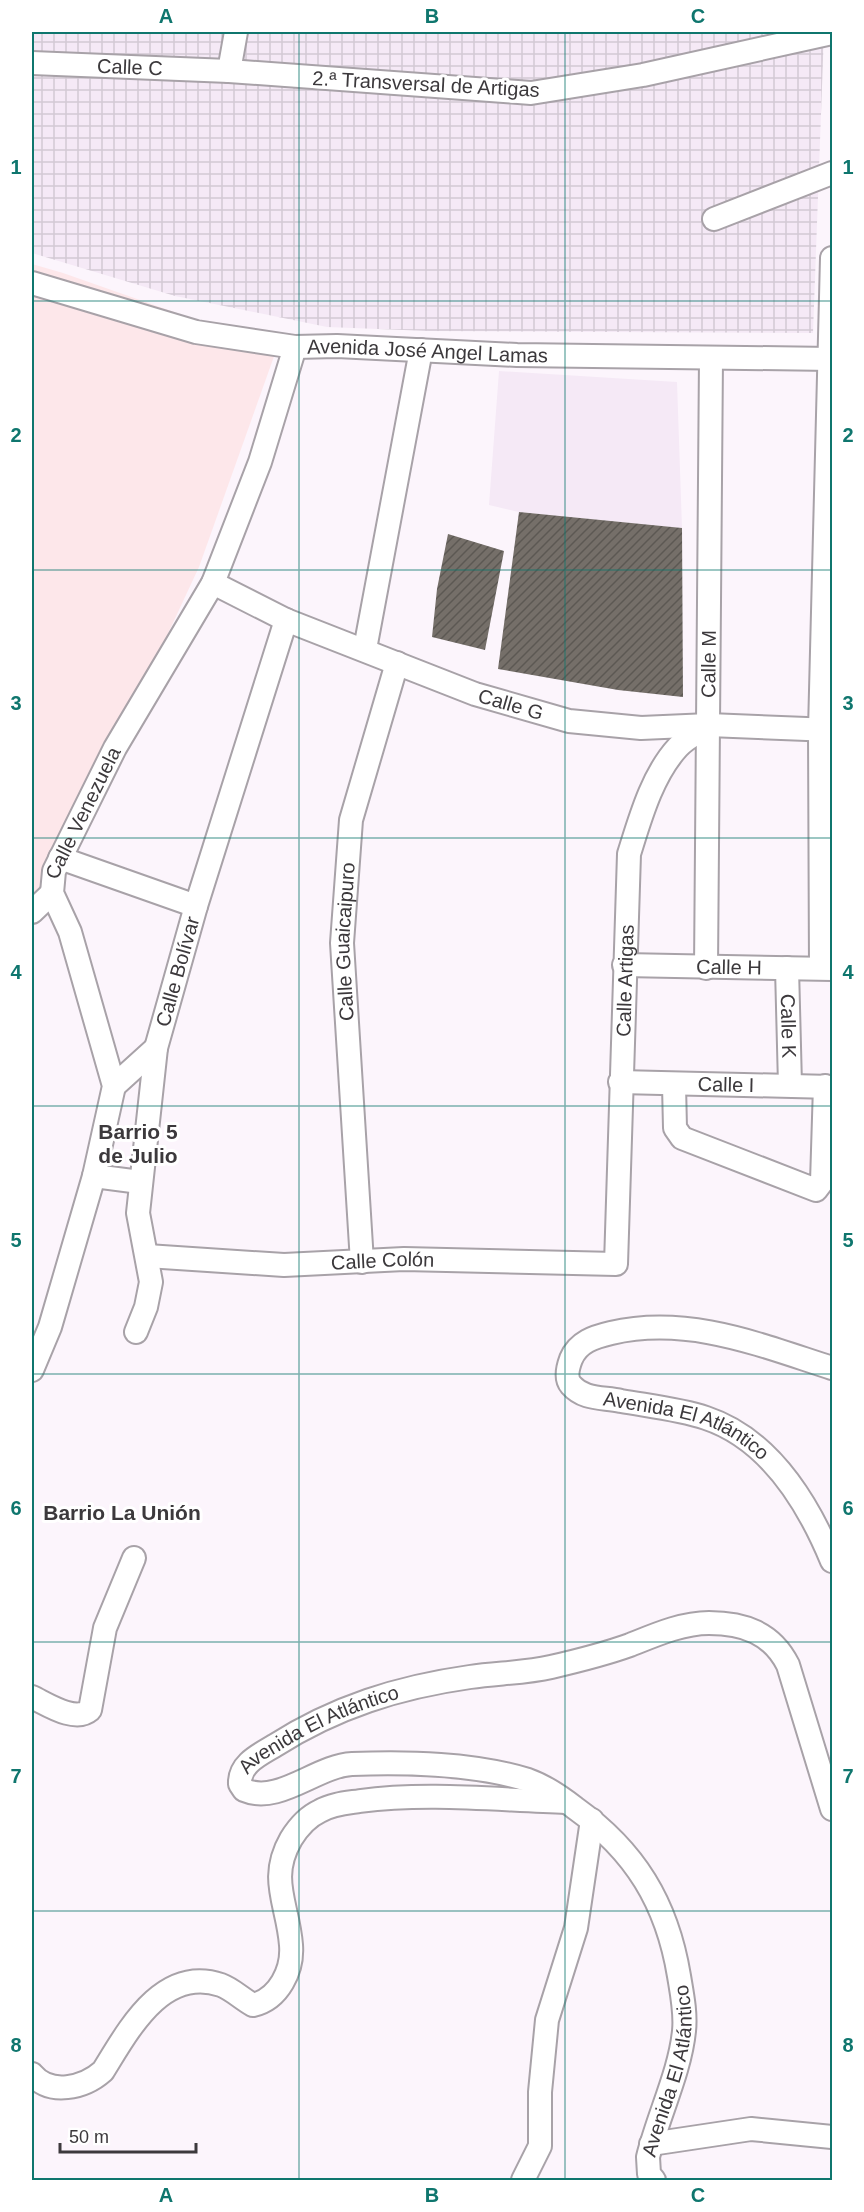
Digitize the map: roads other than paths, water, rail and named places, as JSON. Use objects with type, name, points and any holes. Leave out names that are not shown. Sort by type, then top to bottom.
[{"type":"street","points":[[229,70],[236,32]]},
{"type":"street","name":"2.ª Transversal de Artigas","points":[[229,70],[531,93],[643,75],[832,33]]},
{"type":"street","name":"Calle C","points":[[32,63],[229,70]]},
{"type":"street","points":[[714,219],[832,173]]},
{"type":"street","points":[[827,968],[826,730],[832,258]]},
{"type":"street","name":"Avenida José Angel Lamas","points":[[32,283],[196,332],[296,347],[517,355],[831,359]]},
{"type":"street","name":"Calle Venezuela","points":[[32,1370],[50,1327],[94,1176],[114,1086],[70,932],[52,892],[54,871],[115,748],[213,584],[260,462],[296,347]]},
{"type":"street","points":[[365,649],[421,350]]},
{"type":"street","name":"Calle M","points":[[706,968],[711,357]]},
{"type":"street","name":"Calle G","points":[[213,584],[286,620],[475,694],[569,721],[641,728],[709,725],[826,730]]},
{"type":"street","name":"Calle Bolívar","points":[[136,1332],[149,1296],[151,1282],[140,1232],[140,1182],[156,1048],[196,906],[286,620]]},
{"type":"street","name":"Calle Guaicaipuro","points":[[362,1262],[342,944],[351,820],[397,663]]},
{"type":"street","name":"Calle Artigas","points":[[616,1264],[629,854],[663,768],[679,746],[709,725]]},
{"type":"street","points":[[60,858],[196,906]]},
{"type":"street","points":[[32,912],[52,892]]},
{"type":"street","name":"Calle H","points":[[624,965],[827,968]]},
{"type":"street","name":"Calle K","points":[[786,968],[790,1085]]},
{"type":"street","points":[[114,1086],[156,1048]]},
{"type":"street","name":"Calle I","points":[[620,1082],[674,1085],[829,1086]]},
{"type":"street","points":[[674,1085],[675,1128],[682,1138],[816,1190],[820,1186],[829,1086]]},
{"type":"street","points":[[94,1176],[140,1182]]},
{"type":"street","name":"Calle Colón","points":[[147,1256],[284,1264],[404,1259],[616,1264]]},
{"type":"street","name":"Avenida El Atlántico","points":[[832,1368],[772,1347],[702,1329],[655,1328],[621,1331],[586,1341],[573,1354],[567,1375],[572,1386],[586,1396],[707,1418],[730,1429],[759,1451],[793,1486],[832,1561]]},
{"type":"street","points":[[32,1697],[58,1710],[77,1715],[90,1710],[105,1628],[134,1558]]},
{"type":"street","name":"Avenida El Atlántico","points":[[654,2181],[647,2166],[651,2144],[685,2030],[676,1959],[668,1927],[649,1885],[634,1862],[592,1820],[567,1802],[529,1781],[478,1770],[434,1766],[348,1764],[265,1794],[244,1790],[240,1777],[245,1766],[255,1757],[303,1727],[385,1694],[471,1677],[540,1670],[628,1645],[657,1634],[708,1623],[751,1630],[768,1638],[780,1648],[788,1665],[832,1809]]},
{"type":"street","points":[[32,2074],[45,2085],[57,2087],[74,2087],[94,2079],[103,2071],[145,2009],[173,1988],[189,1982],[221,1985],[253,2005],[280,1988],[289,1969],[291,1945],[279,1876],[283,1852],[300,1825],[320,1811],[388,1797],[567,1802]]},
{"type":"street","points":[[523,2181],[540,2146],[540,2092],[547,2020],[576,1928],[592,1820]]},
{"type":"street","points":[[651,2144],[751,2129],[832,2137]]},
{"type":"district","name":"Barrio 5 de Julio","points":[[138,1144]]},
{"type":"district","name":"Barrio La Unión","points":[[122,1513]]}]
